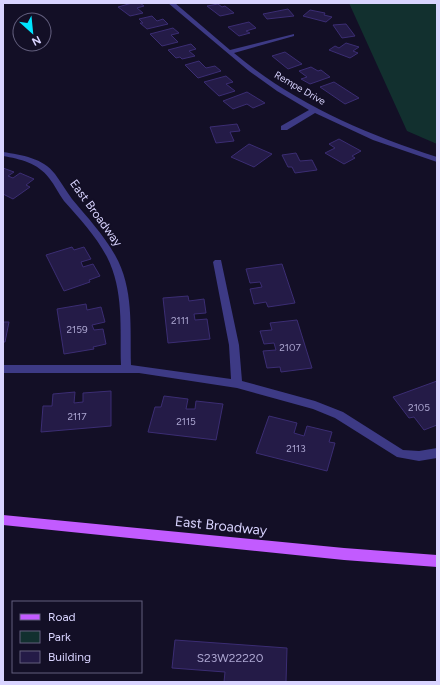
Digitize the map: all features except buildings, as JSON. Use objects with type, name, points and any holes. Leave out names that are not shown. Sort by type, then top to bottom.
[{"type":"main road","name":"East Broadway","points":[[3,520],[344,554],[437,561]]},
{"type":"street","name":"Rempe Drive","points":[[171,3],[230,52],[280,90],[343,124],[437,160]]},
{"type":"street","points":[[230,52],[292,35]]},
{"type":"street","points":[[284,128],[315,110]]},
{"type":"street","name":"East Broadway","points":[[3,154],[32,161],[49,172],[65,195],[95,231],[114,261],[120,279],[124,308],[126,370]]},
{"type":"street","points":[[218,262],[231,330],[237,384]]},
{"type":"street","points":[[3,369],[140,369],[237,384],[316,405],[340,415],[401,454],[419,456],[437,453]]},
{"type":"green space","points":[[349,3],[437,3],[437,144],[407,131]]}]
